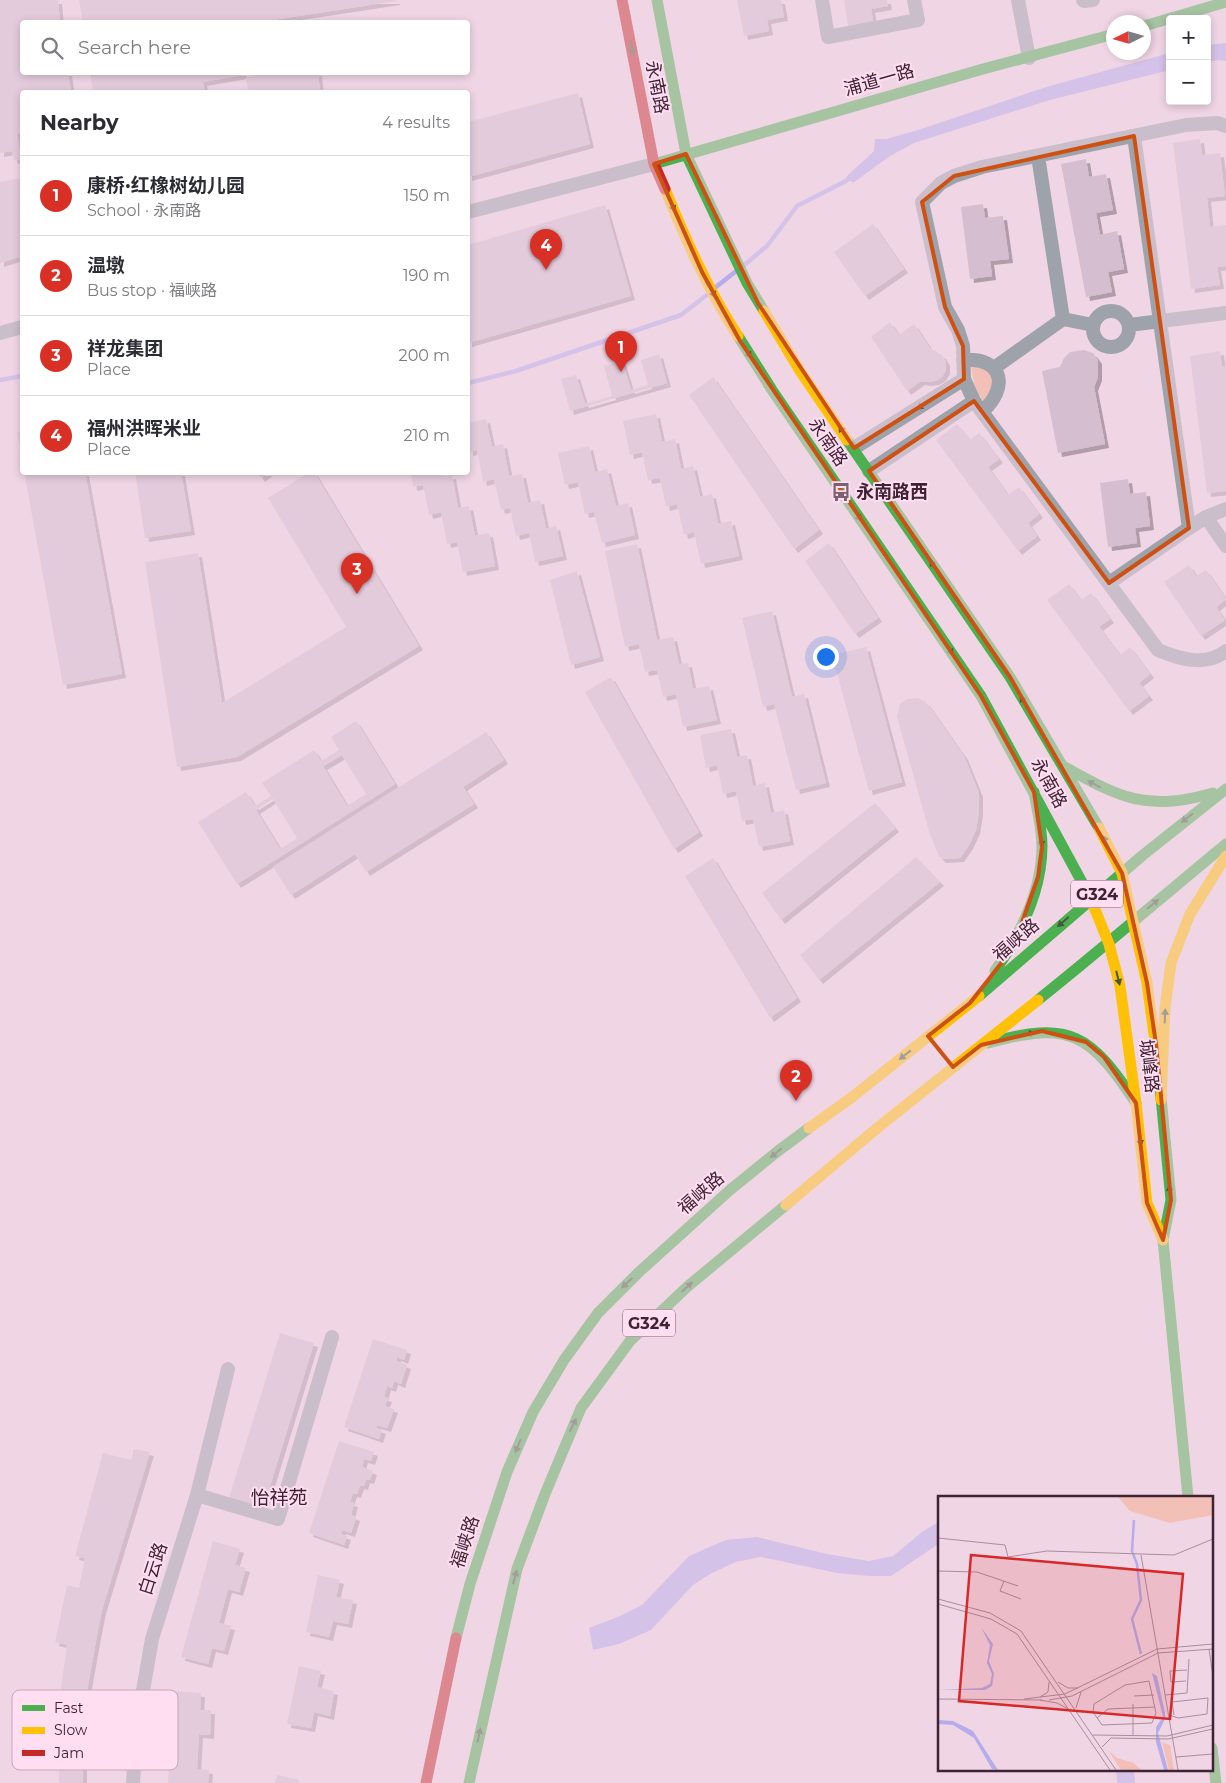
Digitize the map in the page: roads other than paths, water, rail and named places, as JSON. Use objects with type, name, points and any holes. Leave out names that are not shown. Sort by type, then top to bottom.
[{"type":"main road","name":"永南路","points":[[622,0],[654,164],[721,310],[772,390],[981,696],[1091,899]]},
{"type":"main road","name":"城峰路","points":[[657,0],[686,154],[747,283],[800,371],[1010,677],[1063,766],[1122,873],[1147,983],[1136,1103],[1147,1203],[1163,1240]]},
{"type":"main road","points":[[1151,23],[1192,6],[1226,2]]},
{"type":"main road","name":"浦道一路","points":[[654,164],[973,72],[1106,36]]},
{"type":"main road","points":[[1063,766],[1107,790],[1139,801],[1174,802],[1192,800],[1226,789]]},
{"type":"main road","name":"福峡路","points":[[426,1783],[456,1637],[486,1532],[507,1472],[533,1412],[570,1352],[598,1314],[618,1292],[730,1190],[778,1151],[932,1040],[970,1003],[1091,899],[1170,832],[1226,789]]},
{"type":"main road","points":[[970,1003],[1003,961],[1020,928],[1038,877],[1042,846],[1034,792]]},
{"type":"main road","name":"G324","points":[[469,1783],[517,1569],[545,1494],[581,1408],[630,1341],[687,1287],[876,1129],[950,1063],[981,1045],[1109,944],[1133,921],[1226,844]]},
{"type":"main road","points":[[1161,1100],[1165,1008],[1171,963],[1190,914],[1226,856]]},
{"type":"main road","name":"城峰路","points":[[1091,899],[1109,944],[1120,986],[1161,1100],[1171,1200],[1163,1240],[1188,1496]]},
{"type":"main road","points":[[981,1045],[1010,1037],[1042,1032],[1067,1035],[1086,1042],[1104,1057],[1136,1103]]},
{"type":"main road","points":[[1214,1766],[1216,1783]]},
{"type":"street","points":[[822,0],[828,37],[918,20],[914,0]]},
{"type":"street","points":[[1018,0],[1029,58]]},
{"type":"street","points":[[1083,0],[1084,2],[1093,0]]},
{"type":"street","points":[[1226,126],[1217,123],[1186,125],[982,167],[954,176],[941,183],[922,202],[946,307],[958,330],[963,346],[964,379],[978,407],[1158,650],[1178,659],[1200,660],[1220,656],[1226,651]]},
{"type":"street","points":[[1134,136],[1189,528]]},
{"type":"street","points":[[1038,156],[1063,318]]},
{"type":"street","points":[[470,211],[654,164]]},
{"type":"street","points":[[1111,310],[1122,314],[1129,325],[1128,336],[1124,341],[1114,346],[1108,347],[1098,342],[1095,337],[1093,325],[1099,314],[1111,310]]},
{"type":"street","points":[[1129,325],[1226,313]]},
{"type":"street","points":[[994,368],[1063,318],[1093,325]]},
{"type":"street","points":[[0,333],[20,328]]},
{"type":"street","points":[[869,472],[978,407],[992,404],[998,388],[998,378],[994,368],[987,362],[980,360],[963,360]]},
{"type":"street","points":[[854,448],[964,379]]},
{"type":"street","points":[[1109,583],[1206,517],[1226,509]]},
{"type":"street","points":[[1206,517],[1226,546]]},
{"type":"street","points":[[197,1495],[278,1520],[332,1337]]},
{"type":"street","name":"白云路","points":[[143,1690],[152,1639],[197,1495],[228,1369]]},
{"type":"street","name":"白云路","points":[[133,1783],[134,1770]]},
{"type":"waterway","points":[[743,266],[767,246],[797,206],[853,176]]},
{"type":"waterway","points":[[716,287],[735,272]]},
{"type":"waterway","points":[[470,382],[516,371],[681,315],[708,294]]},
{"type":"waterway","points":[[0,380],[20,376]]},
{"type":"place","name":"福州洪晖米业","points":[[546,270]]},
{"type":"place","name":"康桥·红橡树幼儿园","points":[[621,372]]},
{"type":"place","name":"永南路西","points":[[841,492]]},
{"type":"place","name":"祥龙集团","points":[[357,594]]},
{"type":"place","name":"温墩","points":[[796,1101]]},
{"type":"district","name":"怡祥苑","points":[[279,1497]]}]
